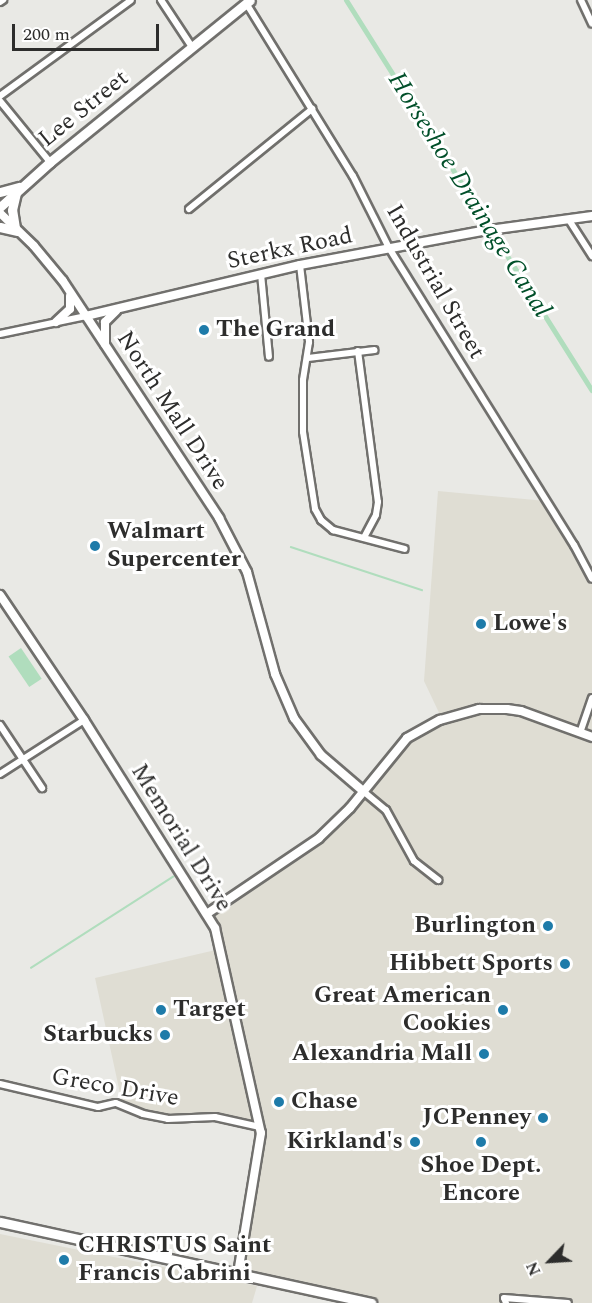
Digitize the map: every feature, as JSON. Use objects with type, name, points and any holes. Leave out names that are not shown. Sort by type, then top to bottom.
[{"type":"main road","name":"Lee Street","points":[[0,207],[50,162],[248,2]]},
{"type":"main road","points":[[0,192],[18,189],[12,210],[17,230],[0,227]]},
{"type":"main road","points":[[0,1222],[371,1303]]},
{"type":"street","points":[[0,96],[131,0]]},
{"type":"street","points":[[161,0],[192,47]]},
{"type":"street","points":[[581,0],[592,24]]},
{"type":"street","name":"Industrial Street","points":[[248,2],[363,194],[389,248],[574,545],[592,579]]},
{"type":"street","points":[[0,101],[50,162]]},
{"type":"street","points":[[189,209],[312,109]]},
{"type":"street","name":"North Mall Drive","points":[[0,213],[68,290],[219,518],[247,572],[275,674],[294,718],[321,755],[386,810],[414,861],[438,880]]},
{"type":"street","name":"Sterkx Road","points":[[0,334],[300,265],[482,231],[592,216]]},
{"type":"street","points":[[569,220],[592,256]]},
{"type":"street","points":[[300,265],[308,330],[308,358],[303,380],[303,418],[315,508],[321,520],[333,530],[405,549]]},
{"type":"street","points":[[261,274],[269,357]]},
{"type":"street","points":[[56,322],[70,309],[68,290]]},
{"type":"street","points":[[105,345],[105,322],[109,315],[121,307]]},
{"type":"street","points":[[308,358],[375,350]]},
{"type":"street","points":[[358,351],[378,502],[376,515],[364,538]]},
{"type":"street","name":"Memorial Drive","points":[[0,595],[84,720],[208,913],[219,939],[260,1127],[260,1143],[238,1273]]},
{"type":"street","points":[[580,733],[592,698]]},
{"type":"street","points":[[208,913],[309,847],[350,808],[407,738],[456,714],[492,708],[521,711],[592,737]]},
{"type":"street","points":[[0,774],[84,720]]},
{"type":"street","points":[[0,725],[42,788]]},
{"type":"street","name":"Greco Drive","points":[[0,1084],[98,1107],[116,1103],[142,1114],[168,1119],[215,1117],[260,1127]]},
{"type":"street","points":[[505,1300],[568,1303]]},
{"type":"shaded area","points":[[438,491],[546,501],[592,579],[592,1303],[371,1303],[238,1273],[260,1127],[235,1121],[168,1119],[123,1107],[95,978],[220,949],[208,913],[319,838],[407,738],[442,719],[424,681]]},
{"type":"shaded area","points":[[21,648],[42,679],[29,687],[9,656]]},
{"type":"shaded area","name":"CHRISTUS Saint Francis Cabrini","points":[[0,1234],[257,1286],[252,1303],[0,1303]]},
{"type":"waterway","name":"Horseshoe Drainage Canal","points":[[346,0],[592,390]]},
{"type":"waterway","points":[[291,547],[422,590]]},
{"type":"waterway","points":[[31,968],[173,877]]},
{"type":"place","name":"The Grand","points":[[204,330]]},
{"type":"place","name":"Walmart Supercenter","points":[[95,546]]},
{"type":"place","name":"Lowe's","points":[[481,624]]},
{"type":"place","name":"Burlington","points":[[548,926]]},
{"type":"place","name":"Hibbett Sports","points":[[565,964]]},
{"type":"place","name":"Target","points":[[161,1010]]},
{"type":"place","name":"Great American Cookies","points":[[503,1010]]},
{"type":"place","name":"Starbucks","points":[[165,1035]]},
{"type":"place","name":"Alexandria Mall","points":[[484,1054]]},
{"type":"place","name":"Chase","points":[[279,1102]]},
{"type":"place","name":"JCPenney","points":[[543,1118]]},
{"type":"place","name":"Kirkland's","points":[[415,1142]]},
{"type":"place","name":"Shoe Dept. Encore","points":[[481,1142]]},
{"type":"place","name":"CHRISTUS Saint Francis Cabrini","points":[[64,1260]]}]
